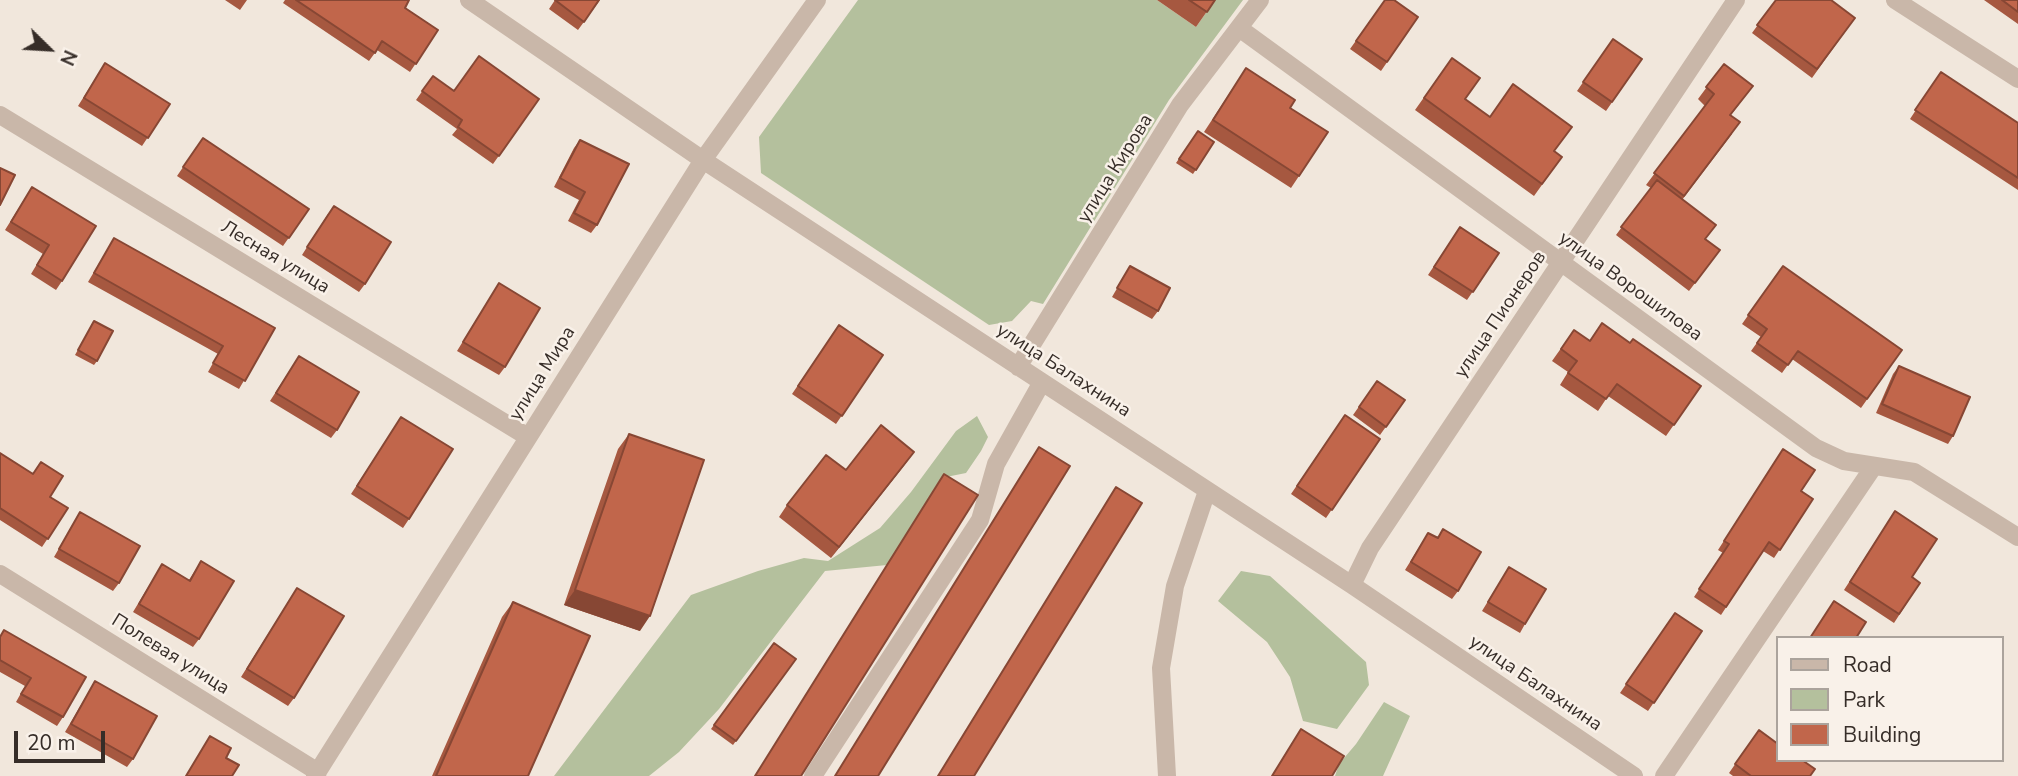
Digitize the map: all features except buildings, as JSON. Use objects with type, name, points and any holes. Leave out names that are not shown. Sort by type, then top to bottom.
[{"type":"street","name":"улица Балахнина","points":[[468,0],[703,160],[1352,585],[1634,776]]},
{"type":"street","name":"улица Мира","points":[[316,774],[703,160],[817,0]]},
{"type":"street","name":"улица Кирова","points":[[1018,367],[1180,105],[1260,0]]},
{"type":"street","name":"улица Пионеров","points":[[1352,585],[1370,548],[1735,0]]},
{"type":"street","points":[[1895,0],[2018,79]]},
{"type":"street","name":"улица Ворошилова","points":[[1238,28],[1816,448],[1844,461],[1914,472],[2018,537]]},
{"type":"street","name":"Лесная улица","points":[[0,115],[528,437]]},
{"type":"street","points":[[813,776],[980,520],[996,464],[1042,382]]},
{"type":"street","points":[[1664,776],[1874,466]]},
{"type":"street","points":[[1167,776],[1161,668],[1175,586],[1207,491]]},
{"type":"street","name":"Полевая улица","points":[[0,574],[316,774]]},
{"type":"green space","points":[[858,0],[1157,0],[1196,27],[1215,0],[1243,0],[1169,100],[1043,304],[1031,301],[1012,321],[989,325],[761,173],[759,137]]},
{"type":"green space","points":[[977,416],[988,437],[981,451],[966,473],[941,478],[887,565],[825,571],[719,709],[679,752],[649,776],[554,776],[691,595],[804,558],[828,561],[880,528],[911,492],[956,431]]},
{"type":"green space","points":[[1241,571],[1270,576],[1366,662],[1369,685],[1337,729],[1303,721],[1290,677],[1267,642],[1218,601]]},
{"type":"green space","points":[[1384,702],[1410,716],[1383,776],[1335,776],[1339,764]]}]
